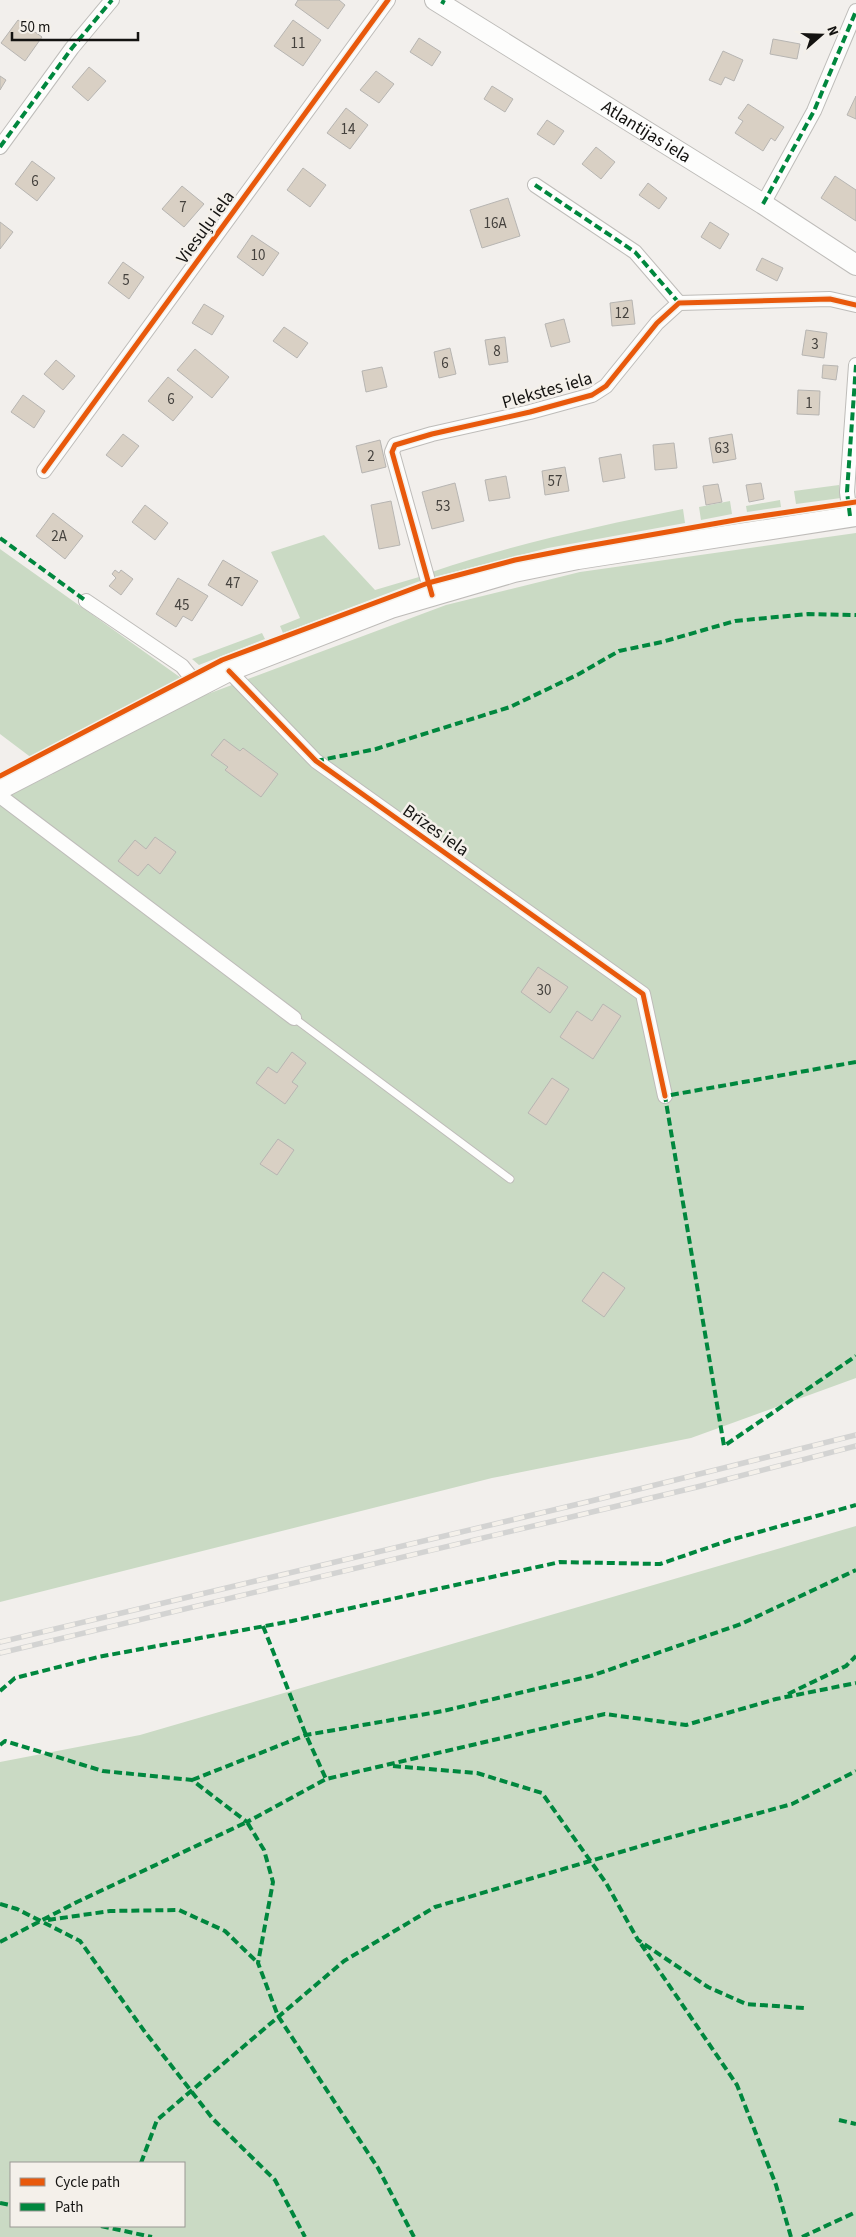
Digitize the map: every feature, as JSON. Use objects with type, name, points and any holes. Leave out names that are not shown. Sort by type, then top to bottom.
[{"type":"main road","name":"Atlantijas iela","points":[[440,1],[763,204],[856,265]]},
{"type":"main road","points":[[0,789],[228,671],[391,608],[514,572],[578,559],[853,516]]},
{"type":"street","points":[[0,147],[72,48],[112,0]]},
{"type":"street","name":"Viesuļu iela","points":[[44,471],[388,0]]},
{"type":"street","points":[[763,204],[814,111],[856,11]]},
{"type":"street","points":[[535,185],[635,252],[679,303],[830,299],[856,305]]},
{"type":"street","name":"Plekstes iela","points":[[432,595],[392,452],[395,445],[432,434],[530,412],[592,395],[606,386],[657,322],[679,303]]},
{"type":"street","points":[[853,516],[847,492],[856,365]]},
{"type":"street","points":[[86,601],[182,666],[198,686]]},
{"type":"street","name":"Brīzes iela","points":[[228,671],[316,761],[643,994],[665,1096]]},
{"type":"street","points":[[0,796],[294,1018]]},
{"type":"lane","points":[[294,1018],[510,1179]]},
{"type":"green space","points":[[839,485],[841,498],[796,504],[794,491]]},
{"type":"green space","points":[[780,500],[781,507],[747,512],[746,506]]},
{"type":"green space","points":[[730,501],[732,514],[701,520],[699,507]]},
{"type":"green space","points":[[683,509],[685,523],[548,548],[434,577],[432,572],[556,536]]},
{"type":"green space","points":[[856,533],[856,1378],[691,1438],[492,1478],[0,1602],[0,800],[53,774],[0,734],[0,549],[205,695],[446,605],[580,572]]},
{"type":"green space","points":[[324,535],[375,590],[419,577],[420,581],[283,633],[280,626],[300,618],[271,552]]},
{"type":"green space","points":[[262,633],[265,639],[199,665],[192,659]]},
{"type":"green space","points":[[856,1526],[856,2237],[0,2237],[0,1762],[140,1735]]},
{"type":"building","points":[[298,0],[339,0],[345,5],[328,29],[295,5]]},
{"type":"building","points":[[18,20],[42,37],[25,61],[1,43]]},
{"type":"building","points":[[293,20],[321,40],[303,66],[274,46]]},
{"type":"building","points":[[419,38],[441,52],[432,66],[410,52]]},
{"type":"building","points":[[773,39],[800,44],[797,59],[770,54]]},
{"type":"building","points":[[723,51],[743,60],[734,81],[725,77],[721,85],[709,80]]},
{"type":"building","points":[[89,67],[106,81],[88,101],[72,87]]},
{"type":"building","points":[[376,71],[394,84],[379,103],[360,90]]},
{"type":"building","points":[[0,76],[6,80],[0,90]]},
{"type":"building","points":[[492,86],[513,99],[505,112],[484,99]]},
{"type":"building","points":[[856,96],[856,119],[847,115]]},
{"type":"building","points":[[748,104],[784,127],[775,141],[771,138],[763,151],[735,133],[743,121],[738,118]]},
{"type":"building","points":[[346,108],[368,125],[350,149],[327,133]]},
{"type":"building","points":[[547,120],[564,131],[554,145],[537,134]]},
{"type":"building","points":[[596,147],[615,162],[601,179],[582,164]]},
{"type":"building","points":[[32,161],[55,178],[37,201],[15,184]]},
{"type":"building","points":[[303,168],[326,185],[310,207],[287,190]]},
{"type":"building","points":[[835,176],[856,190],[856,221],[821,198]]},
{"type":"building","points":[[648,183],[667,198],[659,209],[639,195]]},
{"type":"building","points":[[182,186],[204,204],[184,227],[162,209]]},
{"type":"building","points":[[508,198],[520,236],[482,248],[470,210]]},
{"type":"building","points":[[0,222],[13,232],[0,249]]},
{"type":"building","points":[[710,222],[729,234],[720,249],[701,237]]},
{"type":"building","points":[[252,235],[279,253],[263,276],[237,257]]},
{"type":"building","points":[[762,258],[783,268],[777,281],[756,270]]},
{"type":"building","points":[[123,262],[144,277],[129,299],[108,283]]},
{"type":"building","points":[[632,300],[635,324],[612,326],[610,303]]},
{"type":"building","points":[[204,304],[224,316],[212,335],[192,323]]},
{"type":"building","points":[[564,319],[570,342],[551,347],[545,324]]},
{"type":"building","points":[[284,327],[308,343],[297,358],[273,341]]},
{"type":"building","points":[[806,330],[827,333],[824,358],[802,355]]},
{"type":"building","points":[[505,337],[508,362],[489,365],[485,340]]},
{"type":"building","points":[[450,348],[456,374],[439,378],[434,352]]},
{"type":"building","points":[[195,349],[229,377],[212,398],[177,370]]},
{"type":"building","points":[[56,360],[75,376],[63,390],[44,374]]},
{"type":"building","points":[[823,365],[838,366],[836,380],[822,378]]},
{"type":"building","points":[[382,367],[387,387],[366,392],[362,371]]},
{"type":"building","points":[[168,377],[193,397],[173,421],[148,401]]},
{"type":"building","points":[[798,390],[820,391],[819,415],[797,414]]},
{"type":"building","points":[[23,395],[45,411],[34,428],[11,412]]},
{"type":"building","points":[[123,434],[139,446],[122,467],[106,455]]},
{"type":"building","points":[[732,434],[736,459],[713,463],[709,438]]},
{"type":"building","points":[[380,440],[386,467],[362,473],[356,446]]},
{"type":"building","points":[[674,443],[677,468],[655,470],[653,445]]},
{"type":"building","points":[[621,454],[625,478],[603,482],[599,458]]},
{"type":"building","points":[[565,467],[569,491],[545,495],[542,471]]},
{"type":"building","points":[[506,476],[510,498],[489,501],[485,480]]},
{"type":"building","points":[[455,483],[464,521],[432,529],[422,492]]},
{"type":"building","points":[[761,483],[764,499],[749,502],[746,485]]},
{"type":"building","points":[[718,484],[722,502],[706,505],[703,486]]},
{"type":"building","points":[[391,501],[400,545],[379,549],[371,505]]},
{"type":"building","points":[[145,505],[168,523],[155,540],[132,522]]},
{"type":"building","points":[[53,513],[83,536],[65,559],[36,536]]},
{"type":"building","points":[[223,560],[258,581],[242,606],[208,585]]},
{"type":"building","points":[[115,570],[119,573],[121,570],[133,579],[121,595],[109,586],[116,578],[112,574]]},
{"type":"building","points":[[178,578],[208,596],[192,621],[183,616],[176,627],[156,614]]},
{"type":"building","points":[[224,739],[240,751],[243,748],[278,774],[261,797],[225,770],[228,767],[211,755]]},
{"type":"building","points":[[155,837],[176,852],[160,874],[148,864],[138,876],[118,861],[135,840],[146,849]]},
{"type":"building","points":[[538,967],[568,987],[550,1013],[521,992]]},
{"type":"building","points":[[603,1004],[621,1016],[593,1059],[560,1037],[577,1011],[592,1021]]},
{"type":"building","points":[[292,1052],[306,1063],[292,1082],[298,1086],[285,1104],[256,1083],[268,1067],[277,1073]]},
{"type":"building","points":[[552,1078],[569,1089],[546,1125],[528,1113]]},
{"type":"building","points":[[278,1139],[294,1150],[277,1175],[260,1164]]},
{"type":"building","points":[[603,1272],[625,1288],[604,1317],[582,1301]]},
{"type":"railway","points":[[0,1642],[591,1501],[856,1435]]},
{"type":"railway","points":[[0,1653],[697,1487],[856,1446]]},
{"type":"marked path","points":[[0,147],[72,48],[112,0]]},
{"type":"marked path","points":[[442,4],[444,0]]},
{"type":"marked path","points":[[763,204],[814,111],[856,11]]},
{"type":"marked path","points":[[535,185],[635,252],[679,303]]},
{"type":"marked path","points":[[850,516],[847,492],[856,365]]},
{"type":"marked path","points":[[0,538],[86,601]]},
{"type":"marked path","points":[[316,761],[376,749],[510,707],[579,674],[619,651],[662,642],[735,621],[808,614],[856,615]]},
{"type":"marked path","points":[[856,1062],[665,1096],[724,1446],[856,1356]]},
{"type":"marked path","points":[[0,1691],[15,1678],[98,1657],[292,1621],[560,1562],[660,1564],[730,1540],[856,1505]]},
{"type":"marked path","points":[[192,1780],[306,1735],[443,1711],[591,1676],[741,1624],[856,1570]]},
{"type":"marked path","points":[[263,1626],[306,1735],[326,1779]]},
{"type":"marked path","points":[[788,1694],[846,1666],[856,1656]]},
{"type":"marked path","points":[[0,1745],[5,1741],[103,1771],[192,1780],[247,1822],[326,1779],[605,1714],[686,1725],[776,1699],[856,1683]]},
{"type":"marked path","points":[[393,1766],[477,1773],[542,1793],[606,1883],[638,1940],[708,1987],[746,2004],[804,2008]]},
{"type":"marked path","points":[[141,2162],[157,2120],[344,1961],[435,1907],[661,1840],[792,1804],[856,1771]]},
{"type":"marked path","points":[[0,1942],[77,1902],[247,1822],[264,1850],[273,1882],[258,1963],[278,2016],[378,2168],[414,2237]]},
{"type":"marked path","points":[[0,1904],[17,1909],[80,1941],[145,2032],[213,2119],[275,2180],[305,2237]]},
{"type":"marked path","points":[[48,1920],[110,1911],[179,1910],[225,1931],[258,1963]]},
{"type":"marked path","points":[[641,1944],[737,2085],[776,2185],[791,2237]]},
{"type":"marked path","points":[[839,2120],[856,2124]]},
{"type":"marked path","points":[[0,2203],[10,2205]]},
{"type":"marked path","points":[[802,2237],[856,2212]]},
{"type":"marked path","points":[[106,2227],[152,2237]]},
{"type":"cycle path","points":[[44,471],[388,0]]},
{"type":"cycle path","points":[[432,595],[392,452],[395,445],[432,434],[530,412],[592,395],[606,386],[657,323],[679,303],[830,299],[856,305]]},
{"type":"cycle path","points":[[0,776],[222,660],[428,583],[515,560],[576,548],[741,519],[856,502]]},
{"type":"cycle path","points":[[229,671],[316,761],[643,994],[665,1096]]}]
